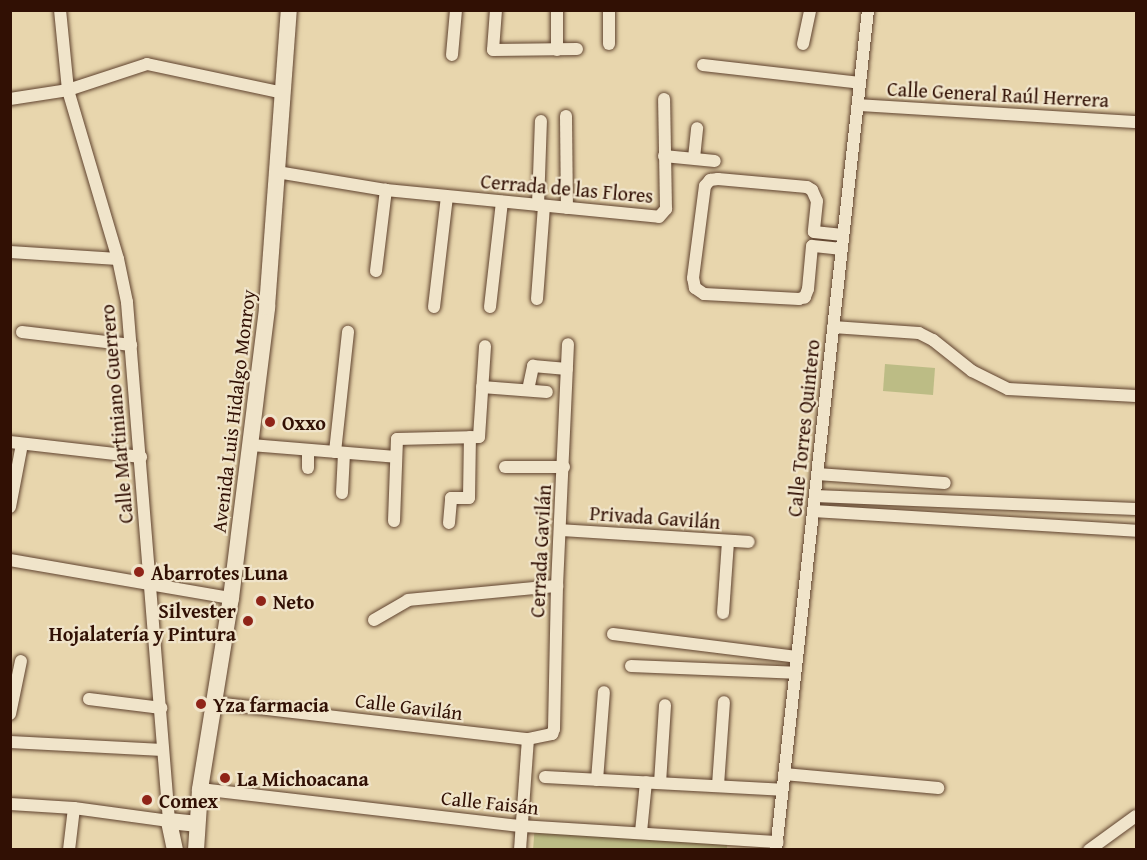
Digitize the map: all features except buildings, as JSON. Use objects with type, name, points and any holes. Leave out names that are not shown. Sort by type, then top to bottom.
[{"type":"street","name":"Calle Martiniano Guerrero","points":[[60,10],[68,90],[118,259],[131,345],[169,821]]},
{"type":"street","name":"Avenida Luis Hidalgo Monroy","points":[[196,849],[200,789],[231,598],[267,307],[289,10]]},
{"type":"street","points":[[452,55],[456,10]]},
{"type":"street","points":[[496,10],[493,50],[577,49]]},
{"type":"street","points":[[557,10],[557,50]]},
{"type":"street","points":[[609,10],[609,44]]},
{"type":"street","points":[[803,44],[810,10]]},
{"type":"street","name":"Calle Torres Quintero","points":[[777,845],[868,10]]},
{"type":"street","points":[[10,99],[68,90],[147,64],[283,93]]},
{"type":"street","points":[[703,64],[860,83]]},
{"type":"street","name":"Cerrada de las Flores","points":[[278,172],[386,190],[659,217],[666,209],[664,99]]},
{"type":"street","name":"Calle General Raúl Herrera","points":[[858,105],[1137,122]]},
{"type":"street","points":[[566,116],[567,208]]},
{"type":"street","points":[[537,299],[541,206],[541,121]]},
{"type":"street","points":[[694,158],[697,128]]},
{"type":"street","points":[[664,156],[715,161]]},
{"type":"street","points":[[842,249],[812,246],[808,289],[805,297],[799,299],[704,294],[695,288],[693,279],[705,186],[710,180],[807,187],[812,190],[817,201],[814,232],[843,235]]},
{"type":"street","points":[[376,271],[386,190]]},
{"type":"street","points":[[434,307],[447,197]]},
{"type":"street","points":[[490,306],[502,202]]},
{"type":"street","points":[[10,252],[118,259]]},
{"type":"street","points":[[833,327],[919,333],[933,340],[972,371],[1008,389],[1137,396]]},
{"type":"street","points":[[22,332],[131,345]]},
{"type":"street","points":[[342,493],[339,453],[348,332]]},
{"type":"street","name":"Cerrada Gavilán","points":[[528,739],[547,736],[554,729],[557,586],[568,344]]},
{"type":"street","points":[[394,521],[397,439],[479,437],[486,346]]},
{"type":"street","points":[[528,390],[532,366],[567,369]]},
{"type":"street","points":[[482,387],[547,392]]},
{"type":"street","points":[[449,523],[450,498],[469,498],[470,437]]},
{"type":"street","points":[[10,507],[16,443],[141,457]]},
{"type":"street","points":[[251,445],[396,457]]},
{"type":"street","points":[[308,450],[308,468]]},
{"type":"street","points":[[505,467],[564,467]]},
{"type":"street","points":[[817,474],[945,483]]},
{"type":"street","points":[[815,495],[1137,509]]},
{"type":"street","points":[[813,512],[1137,531]]},
{"type":"street","name":"Privada Gavilán","points":[[560,530],[749,542]]},
{"type":"street","points":[[723,613],[728,541]]},
{"type":"street","points":[[10,560],[231,598]]},
{"type":"street","points":[[374,620],[408,600],[557,586]]},
{"type":"street","points":[[613,634],[797,657]]},
{"type":"street","points":[[10,714],[21,661]]},
{"type":"street","points":[[631,666],[795,673]]},
{"type":"street","points":[[597,780],[604,692]]},
{"type":"street","points":[[89,699],[161,708]]},
{"type":"street","points":[[718,786],[724,702]]},
{"type":"street","name":"Calle Gavilán","points":[[215,703],[528,739]]},
{"type":"street","points":[[660,783],[665,705]]},
{"type":"street","points":[[520,849],[528,739]]},
{"type":"street","points":[[10,742],[163,750]]},
{"type":"street","points":[[784,774],[938,788]]},
{"type":"street","points":[[545,777],[782,790]]},
{"type":"street","points":[[641,832],[646,782]]},
{"type":"street","name":"Calle Faisán","points":[[200,789],[522,826],[641,832],[737,845],[777,845]]},
{"type":"street","points":[[10,804],[74,808],[196,824]]},
{"type":"street","points":[[69,849],[74,808]]},
{"type":"street","points":[[1089,849],[1137,816]]},
{"type":"street","points":[[169,821],[176,849]]},
{"type":"green space","points":[[885,364],[935,368],[933,395],[883,391]]},
{"type":"green space","points":[[535,825],[727,845],[727,850],[533,850]]},
{"type":"place","name":"Oxxo","points":[[270,422]]},
{"type":"place","name":"Abarrotes Luna","points":[[139,572]]},
{"type":"place","name":"Neto","points":[[261,601]]},
{"type":"place","name":"Silvester Hojalatería y Pintura","points":[[248,621]]},
{"type":"place","name":"Yza farmacia","points":[[201,704]]},
{"type":"place","name":"La Michoacana","points":[[225,778]]},
{"type":"place","name":"Comex","points":[[147,800]]}]
